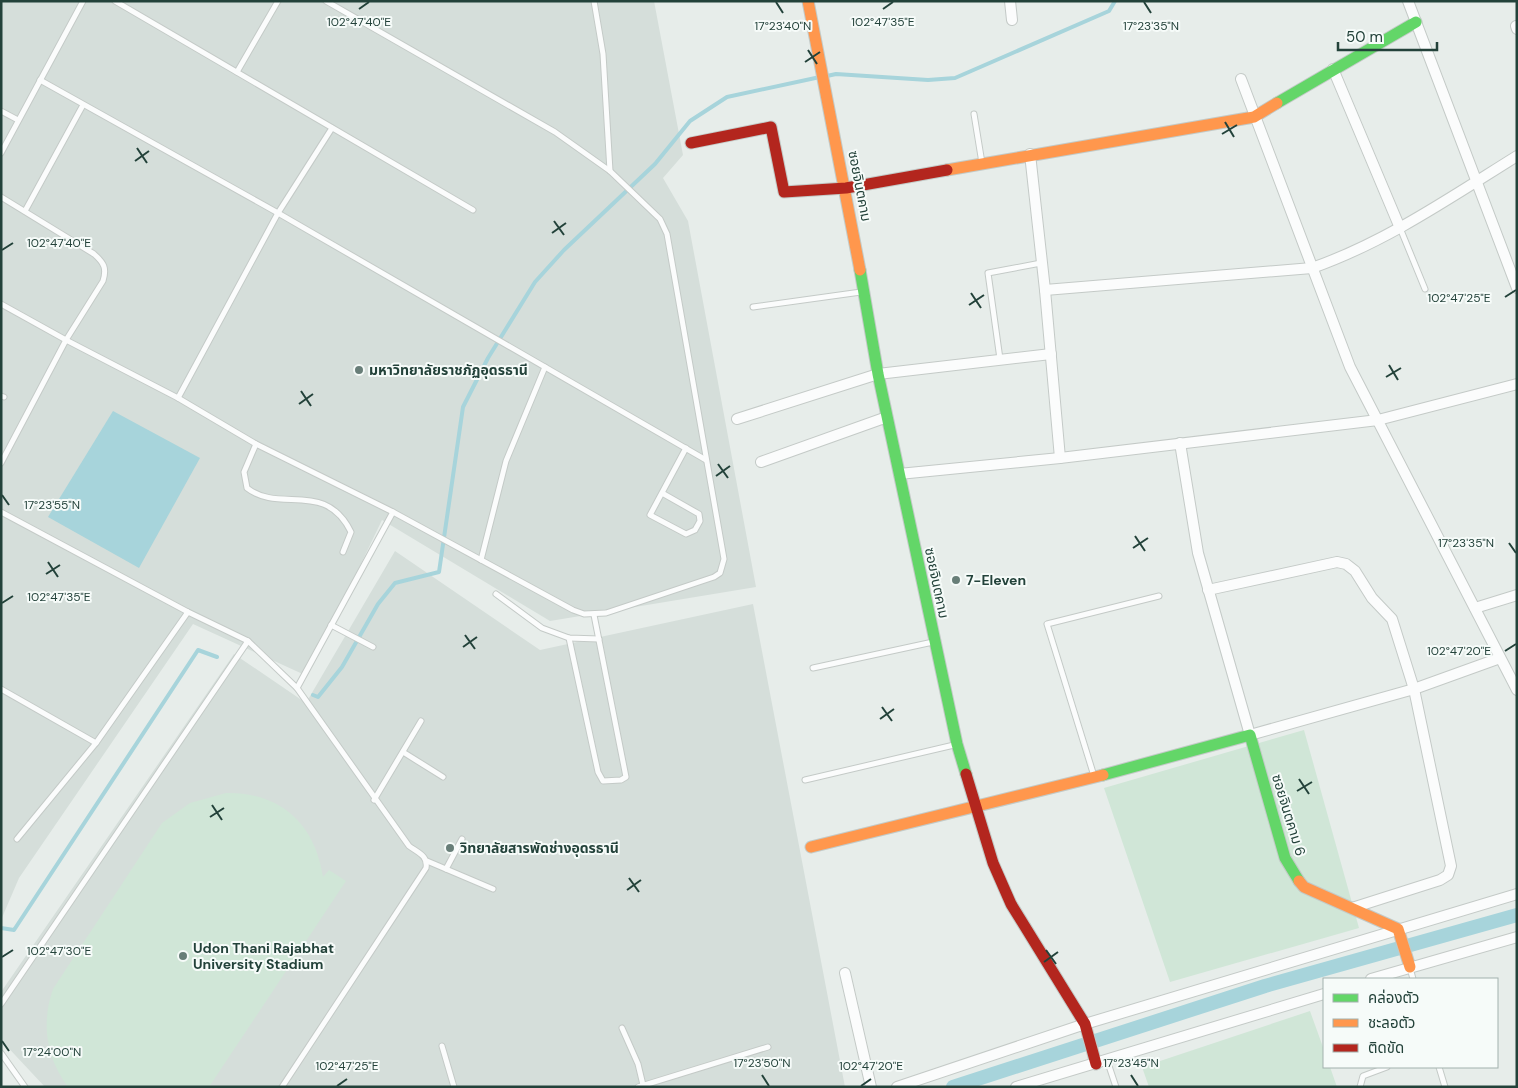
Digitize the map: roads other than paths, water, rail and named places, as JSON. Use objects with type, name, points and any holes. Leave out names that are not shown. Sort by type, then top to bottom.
[{"type":"street","name":"ซอยจินตคาม","points":[[808,1],[846,188],[878,374],[898,474],[957,744],[994,863],[1011,904],[1086,1027],[1093,1050],[1102,1062]]},
{"type":"street","points":[[1010,1],[1012,20]]},
{"type":"street","points":[[1408,1],[1517,288]]},
{"type":"street","points":[[691,143],[771,127],[784,192],[846,188],[1030,154],[1254,117],[1416,22]]},
{"type":"street","points":[[1333,69],[1400,228]]},
{"type":"street","points":[[1240,80],[1350,367],[1516,688]]},
{"type":"street","points":[[1030,154],[1041,263],[1046,290],[1060,458]]},
{"type":"street","points":[[1046,290],[1312,268],[1340,258],[1400,228],[1517,156]]},
{"type":"street","points":[[737,419],[878,374],[1051,354]]},
{"type":"street","points":[[898,474],[1060,458],[1378,420],[1517,384]]},
{"type":"street","points":[[761,462],[887,417]]},
{"type":"street","points":[[1180,443],[1198,553],[1250,734]]},
{"type":"street","points":[[1208,590],[1337,562],[1346,564],[1361,577],[1372,598],[1392,619],[1414,689],[1451,866],[1448,875],[1440,880],[1352,908]]},
{"type":"street","points":[[1475,608],[1517,594]]},
{"type":"street","points":[[811,847],[1094,778],[1414,689],[1500,658]]},
{"type":"street","name":"ซอยจินตคาม 6","points":[[1250,734],[1285,858],[1293,874],[1304,887],[1398,930]]},
{"type":"street","points":[[897,1087],[1517,894]]},
{"type":"street","points":[[1398,930],[1409,967]]},
{"type":"street","points":[[1374,978],[1517,937]]},
{"type":"street","points":[[845,973],[871,1087]]},
{"type":"street","points":[[1016,1087],[1323,994]]},
{"type":"lane","points":[[1,153],[83,1]]},
{"type":"lane","points":[[115,1],[473,210]]},
{"type":"lane","points":[[237,72],[278,1]]},
{"type":"lane","points":[[1,304],[178,398],[256,444],[393,512],[573,610],[594,615],[606,613],[714,577],[720,573],[724,559],[667,234],[660,218],[610,171],[555,132],[326,1]]},
{"type":"lane","points":[[594,1],[603,54],[610,171]]},
{"type":"lane","points":[[40,80],[278,213],[706,460]]},
{"type":"lane","points":[[25,211],[83,104]]},
{"type":"lane","points":[[1,111],[18,120]]},
{"type":"lane","points":[[974,114],[982,163]]},
{"type":"lane","points":[[178,398],[278,213],[332,128]]},
{"type":"lane","points":[[1,197],[94,254],[104,263],[106,271],[103,281],[66,340],[1,463]]},
{"type":"lane","points":[[1400,228],[1425,289]]},
{"type":"lane","points":[[1000,359],[988,273],[1041,263]]},
{"type":"lane","points":[[753,308],[864,291]]},
{"type":"lane","points":[[481,560],[506,461],[545,367]]},
{"type":"lane","points":[[256,444],[244,472],[247,488],[254,494],[265,498],[306,498],[324,503],[337,513],[351,532],[343,552]]},
{"type":"lane","points":[[662,493],[699,514],[700,521],[695,530],[686,534],[650,515],[686,448]]},
{"type":"lane","points":[[1,512],[188,612],[248,641],[296,688],[374,800],[409,846],[425,857],[427,861],[493,889]]},
{"type":"lane","points":[[296,688],[393,512]]},
{"type":"lane","points":[[496,594],[542,628],[569,638],[599,640]]},
{"type":"lane","points":[[1094,778],[1047,624],[1159,596]]},
{"type":"lane","points":[[16,839],[96,743],[188,612]]},
{"type":"lane","points":[[569,638],[598,772],[603,781],[621,780],[626,776],[594,615]]},
{"type":"lane","points":[[331,625],[373,646]]},
{"type":"lane","points":[[1,1004],[248,641]]},
{"type":"lane","points":[[813,668],[934,642]]},
{"type":"lane","points":[[1,689],[96,743]]},
{"type":"lane","points":[[374,800],[421,721]]},
{"type":"lane","points":[[805,780],[957,744]]},
{"type":"lane","points":[[403,752],[443,777]]},
{"type":"lane","points":[[446,869],[462,839]]},
{"type":"lane","points":[[282,1087],[426,868],[427,861]]},
{"type":"lane","points":[[1409,967],[1413,978]]},
{"type":"lane","points":[[622,1028],[638,1064],[641,1086],[768,1047]]},
{"type":"lane","points":[[442,1046],[454,1087]]},
{"type":"lane","points":[[1,1053],[24,1087]]},
{"type":"lane","points":[[1102,1062],[1116,1087]]},
{"type":"lane","points":[[1360,1087],[1363,1076],[1384,1068]]},
{"type":"lane","points":[[1439,1068],[1445,1087]]},
{"type":"water","points":[[113,411],[200,458],[139,568],[48,517]]},
{"type":"waterway","points":[[827,76],[836,74],[928,80],[955,78],[1109,11],[1115,1]]},
{"type":"waterway","points":[[313,695],[318,697],[342,667],[378,604],[395,583],[439,572],[463,407],[488,358],[535,282],[564,250],[655,164],[690,121],[727,97],[820,77]]},
{"type":"waterway","points":[[1,928],[14,930],[198,650],[217,657]]},
{"type":"waterway","points":[[953,1087],[1265,986],[1517,915]]},
{"type":"place","name":"มหาวิทยาลัยราชภัฏอุดรธานี","points":[[359,370]]},
{"type":"place","name":"7-Eleven","points":[[956,580]]},
{"type":"place","name":"วิทยาลัยสารพัดช่างอุดรธานี","points":[[450,848]]},
{"type":"place","name":"Udon Thani Rajabhat University Stadium","points":[[183,956]]}]
